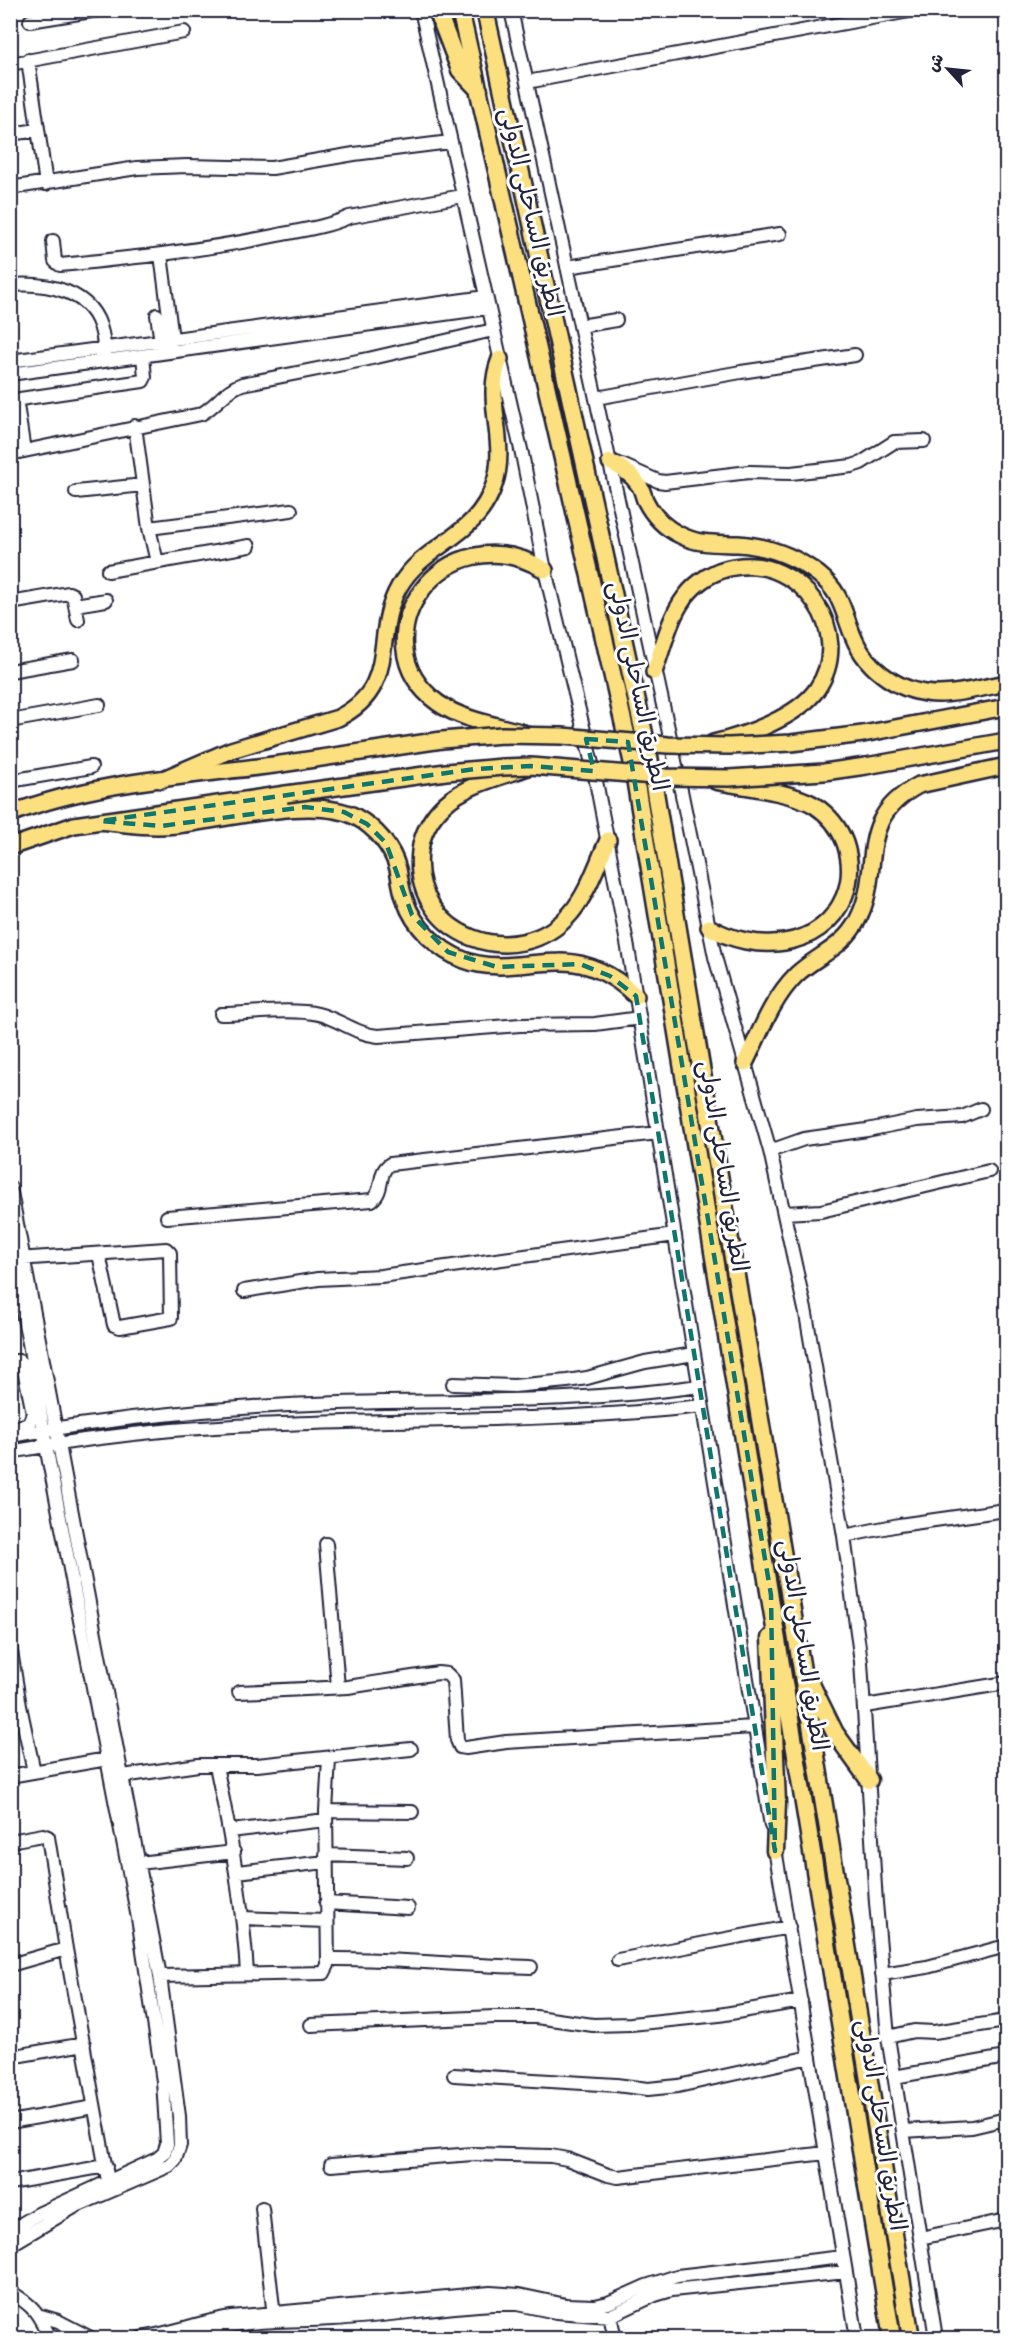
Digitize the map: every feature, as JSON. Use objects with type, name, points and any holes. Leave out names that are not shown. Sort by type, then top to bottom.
[{"type":"highway","points":[[437,10],[460,70],[480,91]]},
{"type":"highway","name":"الطريق الساحلى الدولى","points":[[460,10],[632,760],[892,2338]]},
{"type":"highway","name":"الطريق الساحلى الدولى","points":[[485,10],[649,756],[911,2338]]},
{"type":"highway","points":[[489,28],[492,10]]},
{"type":"highway","points":[[771,1595],[770,1678],[777,1803],[775,1851]]},
{"type":"highway","points":[[802,1670],[814,1689],[835,1733],[869,1780]]},
{"type":"main road","points":[[161,780],[231,750],[338,718],[365,698],[375,684],[382,666],[388,616],[400,586],[422,559],[470,524],[485,505],[494,487],[499,467],[500,447],[492,393],[494,376],[500,359]]},
{"type":"main road","points":[[609,462],[633,477],[656,517],[678,534],[704,543],[748,545],[773,550],[797,560],[819,575],[838,594],[860,649],[874,667],[891,680],[920,692],[940,694],[1006,683]]},
{"type":"main road","points":[[532,735],[457,713],[431,698],[414,675],[408,657],[406,630],[410,612],[424,586],[445,567],[468,557],[488,554],[508,555],[544,570]]},
{"type":"main road","points":[[654,672],[675,612],[693,588],[709,576],[727,568],[767,567],[785,574],[802,586],[816,601],[825,620],[829,640],[828,661],[822,680],[810,698],[781,717],[749,732],[699,746]]},
{"type":"main road","points":[[10,814],[51,800],[95,789],[442,740],[532,735],[699,746],[791,743],[863,734],[1006,707]]},
{"type":"main road","points":[[10,847],[51,832],[99,821],[446,772],[531,766],[698,778],[792,775],[1006,741]]},
{"type":"main road","points":[[531,766],[459,794],[445,804],[434,816],[426,830],[420,853],[420,878],[425,893],[437,914],[447,924],[471,938],[498,944],[525,942],[551,931],[572,912],[580,901],[608,840]]},
{"type":"main road","points":[[745,1063],[774,1005],[787,985],[812,962],[839,945],[857,921],[868,891],[875,836],[887,811],[907,792],[920,785],[1006,766]]},
{"type":"main road","points":[[698,778],[806,801],[828,816],[844,840],[849,857],[848,885],[837,910],[818,929],[796,939],[762,944],[729,938],[709,927]]},
{"type":"main road","points":[[99,821],[161,826],[305,807],[332,808],[367,824],[386,843],[397,867],[405,900],[412,915],[422,929],[448,952],[463,959],[497,967],[558,962],[580,964],[610,976],[636,996]]},
{"type":"street","points":[[30,21],[98,10]]},
{"type":"street","points":[[421,10],[522,454],[544,570],[595,776],[608,840],[640,1018],[754,1727],[856,2338]]},
{"type":"street","points":[[511,10],[673,751],[709,927],[770,1151],[806,1314],[844,1536],[861,1662],[888,2037],[936,2338]]},
{"type":"street","points":[[527,82],[915,10]]},
{"type":"street","points":[[10,64],[184,32]]},
{"type":"street","points":[[28,60],[46,184]]},
{"type":"street","points":[[10,134],[38,130]]},
{"type":"street","points":[[10,188],[137,168],[187,166],[272,168],[354,154],[450,142]]},
{"type":"street","points":[[53,241],[55,261],[60,265],[160,255],[245,242],[332,224],[349,217],[462,196]]},
{"type":"street","points":[[567,267],[780,234]]},
{"type":"street","points":[[160,255],[167,347]]},
{"type":"street","points":[[10,285],[47,285],[75,296],[96,318],[102,332],[104,355]]},
{"type":"street","points":[[11,368],[487,303]]},
{"type":"street","points":[[157,315],[167,347]]},
{"type":"street","points":[[580,326],[616,320]]},
{"type":"street","points":[[10,454],[201,414],[211,408],[229,390],[242,384],[368,359],[493,330]]},
{"type":"street","points":[[104,355],[143,356],[167,347]]},
{"type":"street","points":[[596,398],[741,372],[855,355]]},
{"type":"street","points":[[24,451],[17,405],[20,399],[143,381],[145,377],[143,356]]},
{"type":"street","points":[[135,426],[149,528],[157,562]]},
{"type":"street","points":[[609,462],[634,469],[665,482],[749,472],[791,473],[852,466],[861,463],[894,442],[924,441]]},
{"type":"street","points":[[76,492],[143,485]]},
{"type":"street","points":[[149,528],[291,510]]},
{"type":"street","points":[[108,571],[249,546]]},
{"type":"street","points":[[10,603],[69,593],[73,596],[78,620]]},
{"type":"street","points":[[75,605],[106,600]]},
{"type":"street","points":[[10,671],[73,660]]},
{"type":"street","points":[[10,721],[99,705]]},
{"type":"street","points":[[10,781],[91,767]]},
{"type":"street","points":[[221,1014],[307,1012],[324,1016],[358,1032],[378,1036],[520,1025],[595,1024],[640,1018]]},
{"type":"street","points":[[770,1151],[804,1139],[917,1120],[962,1117],[981,1109]]},
{"type":"street","points":[[167,1217],[372,1200],[380,1191],[382,1172],[390,1164],[658,1133]]},
{"type":"street","points":[[784,1213],[821,1211],[989,1171]]},
{"type":"street","points":[[10,1187],[15,1256],[32,1389],[32,1419],[24,1426],[10,1429],[11,1436],[173,1413],[339,1403],[468,1402],[627,1395],[699,1386]]},
{"type":"street","points":[[243,1291],[318,1279],[381,1276],[675,1235]]},
{"type":"street","points":[[15,1256],[99,1254],[163,1249],[170,1251],[171,1318],[120,1328],[114,1325],[99,1254]]},
{"type":"street","points":[[10,2245],[74,2207],[169,2166],[175,2160],[180,2145],[179,2116],[160,1976],[139,1863],[115,1767],[46,1446],[50,1429],[15,1256]]},
{"type":"street","points":[[453,1384],[514,1386],[558,1382],[586,1378],[645,1362],[694,1354]]},
{"type":"street","points":[[10,1361],[22,1362],[50,1429],[59,1443],[115,1767],[163,2081],[167,2144],[164,2153],[157,2159],[38,2214],[10,2231]]},
{"type":"street","points":[[672,1390],[673,1409]]},
{"type":"street","points":[[627,1395],[628,1414]]},
{"type":"street","points":[[10,1452],[59,1443],[174,1430],[628,1414],[702,1406]]},
{"type":"street","points":[[173,1413],[174,1430]]},
{"type":"street","points":[[844,1536],[1006,1510]]},
{"type":"street","points":[[326,1544],[338,1687]]},
{"type":"street","points":[[10,1645],[15,1707],[34,1772]]},
{"type":"street","points":[[239,1692],[338,1687],[438,1673],[447,1674],[453,1680],[457,1740],[460,1746],[466,1748],[506,1742],[754,1727]]},
{"type":"street","points":[[865,1706],[1006,1683]]},
{"type":"street","points":[[10,1776],[34,1772],[115,1767],[216,1766],[329,1759],[411,1749]]},
{"type":"street","points":[[160,1976],[247,1973],[320,1975],[327,1969],[326,1815],[329,1759]]},
{"type":"street","points":[[216,1766],[237,1872],[247,1973]]},
{"type":"street","points":[[230,1831],[326,1815],[412,1812]]},
{"type":"street","points":[[10,1840],[43,1835],[48,1837],[108,2181]]},
{"type":"street","points":[[139,1863],[234,1852]]},
{"type":"street","points":[[237,1872],[326,1858],[407,1858]]},
{"type":"street","points":[[326,1904],[408,1908]]},
{"type":"street","points":[[243,1918],[326,1921]]},
{"type":"street","points":[[618,1960],[789,1927]]},
{"type":"street","points":[[882,1974],[927,1967],[1006,1947]]},
{"type":"street","points":[[10,1965],[66,1949]]},
{"type":"street","points":[[328,1959],[376,1958],[467,1966],[531,1967]]},
{"type":"street","points":[[311,2025],[494,2017],[536,2017],[594,2025],[631,2024],[719,2014],[801,2001]]},
{"type":"street","points":[[888,2037],[914,2031],[939,2031],[1006,2021]]},
{"type":"street","points":[[10,2058],[84,2044]]},
{"type":"street","points":[[454,2075],[648,2089],[678,2086],[810,2057]]},
{"type":"street","points":[[894,2077],[1006,2057]]},
{"type":"street","points":[[10,2122],[94,2107]]},
{"type":"street","points":[[165,2118],[179,2116]]},
{"type":"street","points":[[903,2131],[972,2127],[1006,2119]]},
{"type":"street","points":[[331,2165],[473,2154],[551,2156],[567,2159],[608,2175],[618,2176],[826,2153]]},
{"type":"street","points":[[10,2182],[105,2166]]},
{"type":"street","points":[[262,2208],[274,2316]]},
{"type":"street","points":[[920,2238],[1006,2220]]},
{"type":"street","points":[[141,2338],[180,2331],[214,2320],[453,2306],[517,2304],[556,2312],[610,2316],[695,2280],[843,2257]]},
{"type":"street","points":[[373,2310],[508,2293],[566,2305],[595,2306],[608,2303],[656,2282],[846,2272]]},
{"type":"street","points":[[10,2292],[22,2298],[40,2316],[50,2338]]},
{"type":"street","points":[[40,2316],[58,2321],[91,2338]]},
{"type":"street","points":[[610,2316],[615,2338]]},
{"type":"street","points":[[194,2338],[233,2320]]},
{"type":"highlighted area","points":[[586,739],[628,742],[771,1595],[775,1851],[636,996],[610,976],[580,964],[497,967],[448,952],[412,915],[386,843],[367,824],[344,812],[305,807],[161,826],[100,821],[475,769],[531,766],[594,771]]}]
